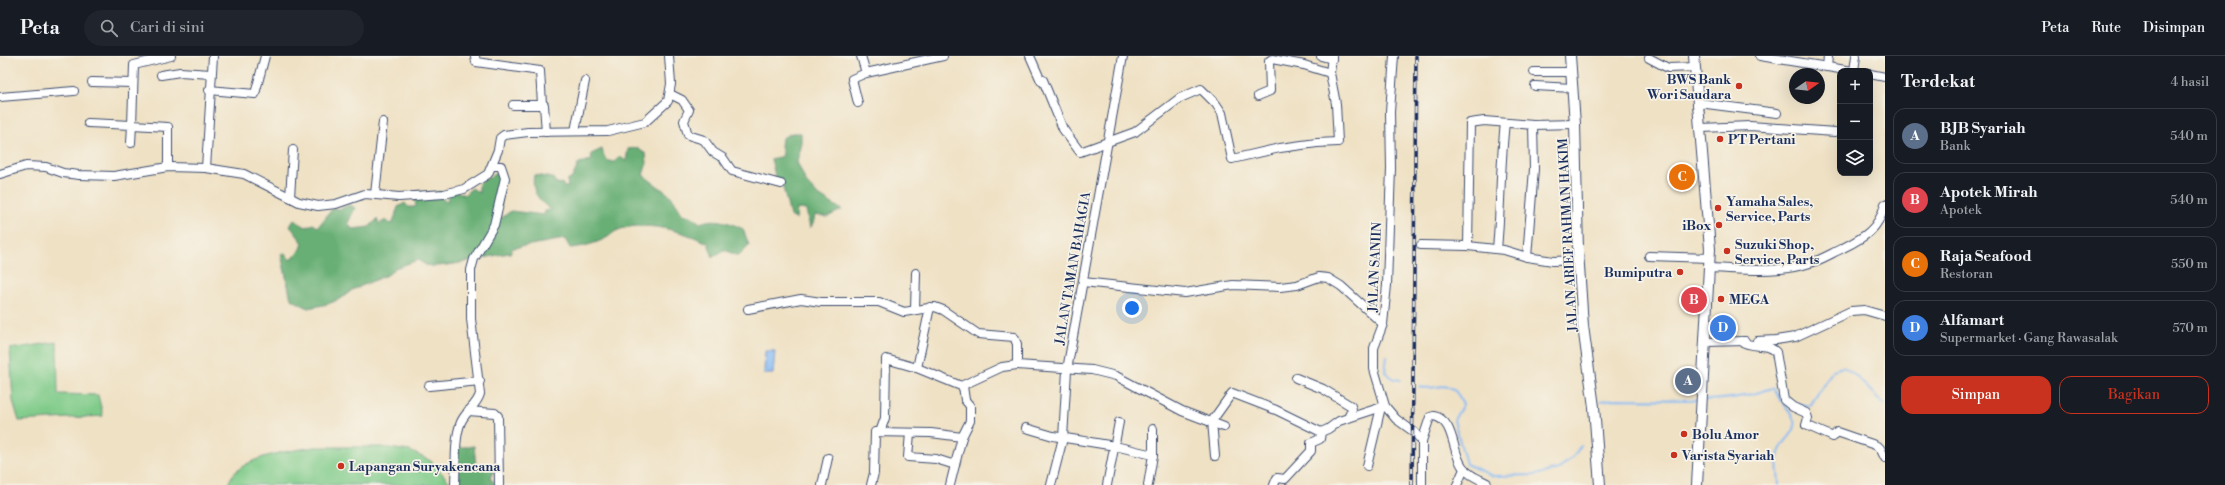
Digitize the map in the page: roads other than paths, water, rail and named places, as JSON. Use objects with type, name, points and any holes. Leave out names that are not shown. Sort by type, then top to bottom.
[{"type":"main road","name":"JALAN ARIEF RAHMAN HAKIM","points":[[1570,56],[1575,124],[1578,260],[1583,326],[1594,407],[1600,485]]},
{"type":"main road","points":[[1694,56],[1701,128],[1709,263],[1697,485]]},
{"type":"street","points":[[131,143],[134,56]]},
{"type":"street","points":[[134,65],[143,59],[171,56]]},
{"type":"street","points":[[206,168],[209,90],[213,56]]},
{"type":"street","points":[[209,90],[255,94],[265,56]]},
{"type":"street","points":[[475,56],[476,62],[540,71],[542,104],[546,107],[546,132]]},
{"type":"street","points":[[0,174],[26,166],[46,167],[78,175],[114,176],[168,167],[206,168],[244,174],[290,197],[308,204],[326,206],[362,194],[399,197],[453,192],[483,179],[493,166],[500,138],[504,135],[575,130],[608,131],[645,122],[663,107],[670,94],[669,56]]},
{"type":"street","points":[[861,56],[866,73]]},
{"type":"street","points":[[858,103],[852,79],[866,73],[943,56]]},
{"type":"street","points":[[1030,56],[1041,81],[1043,80],[1063,129],[1078,150],[1083,152],[1136,132],[1167,107],[1198,89],[1207,93],[1222,113],[1231,159],[1280,148],[1317,143],[1337,143],[1336,104],[1330,73],[1332,57],[1320,56]]},
{"type":"street","name":"JALAN TAMAN BAHAGIA","points":[[1051,485],[1063,438],[1067,370],[1123,56]]},
{"type":"street","name":"JALAN SANIIN","points":[[1394,56],[1390,112],[1391,168],[1387,284],[1382,324],[1374,348],[1374,360],[1377,382],[1384,406],[1396,419],[1414,432],[1422,441]]},
{"type":"street","points":[[1760,56],[1837,69]]},
{"type":"street","points":[[1827,67],[1828,56]]},
{"type":"street","points":[[1854,68],[1856,56]]},
{"type":"street","points":[[1649,58],[1668,68],[1695,67]]},
{"type":"street","points":[[1258,96],[1270,91],[1269,61],[1272,59],[1304,65],[1330,73]]},
{"type":"street","points":[[161,75],[180,72],[211,74]]},
{"type":"street","points":[[1534,72],[1572,72]]},
{"type":"street","points":[[1873,75],[1885,77]]},
{"type":"street","points":[[575,130],[585,81]]},
{"type":"street","points":[[92,82],[133,83]]},
{"type":"street","points":[[1535,86],[1573,88]]},
{"type":"street","points":[[0,97],[74,91]]},
{"type":"street","points":[[670,94],[682,100],[690,110],[684,121],[688,135],[704,140],[713,152],[723,158],[732,171],[781,184]]},
{"type":"street","points":[[1699,103],[1777,113]]},
{"type":"street","points":[[513,105],[542,104]]},
{"type":"street","points":[[1468,246],[1470,123],[1484,121],[1532,125],[1575,124]]},
{"type":"street","points":[[374,194],[383,122]]},
{"type":"street","points":[[88,123],[168,127],[168,167]]},
{"type":"street","points":[[1497,249],[1500,219],[1501,161],[1505,123]]},
{"type":"street","points":[[1527,257],[1534,169],[1532,125]]},
{"type":"street","points":[[1701,128],[1750,126],[1835,132]]},
{"type":"street","points":[[290,197],[293,150]]},
{"type":"street","points":[[455,485],[460,424],[478,399],[480,381],[472,326],[471,270],[474,258],[494,225],[497,215],[504,173],[501,166],[493,166]]},
{"type":"street","points":[[1649,256],[1757,270],[1779,269],[1809,264],[1867,235],[1878,224],[1885,204]]},
{"type":"street","points":[[1421,244],[1468,246],[1497,249],[1527,257],[1553,260],[1578,260]]},
{"type":"street","points":[[915,310],[916,273]]},
{"type":"street","points":[[1083,282],[1185,293],[1233,285],[1280,287],[1297,285],[1319,277],[1328,278],[1341,286],[1382,324]]},
{"type":"street","points":[[748,309],[801,299],[821,302],[879,302],[902,312],[930,307],[943,310],[978,334],[1014,338],[1017,344],[1017,365]]},
{"type":"street","points":[[917,368],[930,307]]},
{"type":"street","points":[[1705,342],[1776,340],[1795,337],[1851,311],[1864,310],[1885,316]]},
{"type":"street","points":[[1741,341],[1746,345],[1769,346],[1776,352],[1784,400],[1793,407],[1806,413],[1808,418],[1806,425],[1833,438],[1837,432],[1876,445],[1880,448],[1885,458]]},
{"type":"street","points":[[880,432],[885,418],[885,360],[917,368],[963,386],[1002,367],[1017,365],[1067,370],[1092,370],[1116,376],[1182,411],[1212,421],[1224,427]]},
{"type":"street","points":[[1296,378],[1323,389],[1351,406],[1352,409],[1348,418]]},
{"type":"street","points":[[429,386],[480,381]]},
{"type":"street","points":[[950,485],[962,437],[970,421],[970,406],[965,400],[963,386]]},
{"type":"street","points":[[1215,456],[1212,421],[1232,393],[1276,410],[1321,432],[1328,429],[1336,422],[1384,406]]},
{"type":"street","points":[[1367,466],[1384,406]]},
{"type":"street","points":[[468,411],[495,413],[498,416],[499,485]]},
{"type":"street","points":[[1422,485],[1422,441],[1430,417],[1434,416],[1442,419],[1446,424],[1458,459],[1464,469],[1472,476],[1487,483]]},
{"type":"street","points":[[1107,485],[1119,422]]},
{"type":"street","points":[[1026,428],[1063,438],[1115,446],[1153,455]]},
{"type":"street","points":[[1148,485],[1153,455],[1153,429]]},
{"type":"street","points":[[871,485],[874,473],[873,435],[875,432],[962,437]]},
{"type":"street","points":[[1274,485],[1277,478],[1285,479],[1305,459],[1311,450],[1311,443],[1320,439],[1321,432]]},
{"type":"street","points":[[910,433],[908,457],[936,459],[955,465]]},
{"type":"street","points":[[822,485],[828,458]]},
{"type":"street","points":[[1456,485],[1464,469]]},
{"type":"water","points":[[765,351],[775,351],[773,374],[764,374]]},
{"type":"waterway","points":[[1387,356],[1385,372],[1394,379],[1400,380]]},
{"type":"waterway","points":[[1796,406],[1799,404],[1810,406],[1833,370],[1843,367],[1855,375],[1885,404]]},
{"type":"waterway","points":[[1419,387],[1448,387],[1453,389],[1458,395],[1463,404],[1454,420],[1466,464],[1493,476],[1535,475],[1559,469],[1574,456],[1581,445]]},
{"type":"waterway","points":[[1704,400],[1739,397],[1773,388],[1781,401]]},
{"type":"waterway","points":[[1601,401],[1614,399],[1698,400]]},
{"type":"waterway","points":[[1779,485],[1777,465],[1779,453],[1795,427],[1791,414],[1784,404]]},
{"type":"railway","points":[[1412,485],[1416,56]]},
{"type":"place","name":"BWS Bank Wori Saudara","points":[[1739,86]]},
{"type":"place","name":"PT Pertani","points":[[1720,139]]},
{"type":"place","name":"Raja Seafood","points":[[1682,177]]},
{"type":"place","name":"Yamaha Sales, Service, Parts","points":[[1718,208]]},
{"type":"place","name":"iBox","points":[[1719,225]]},
{"type":"place","name":"Suzuki Shop, Service, Parts","points":[[1727,251]]},
{"type":"place","name":"Bumiputra","points":[[1680,272]]},
{"type":"place","name":"MEGA","points":[[1721,299]]},
{"type":"place","name":"Apotek Mirah","points":[[1694,300]]},
{"type":"place","name":"Alfamart","points":[[1723,328]]},
{"type":"place","name":"BJB Syariah","points":[[1688,381]]},
{"type":"place","name":"Bolu Amor","points":[[1684,434]]},
{"type":"place","name":"Varista Syariah","points":[[1674,455]]},
{"type":"place","name":"Lapangan Suryakencana","points":[[341,466]]}]
